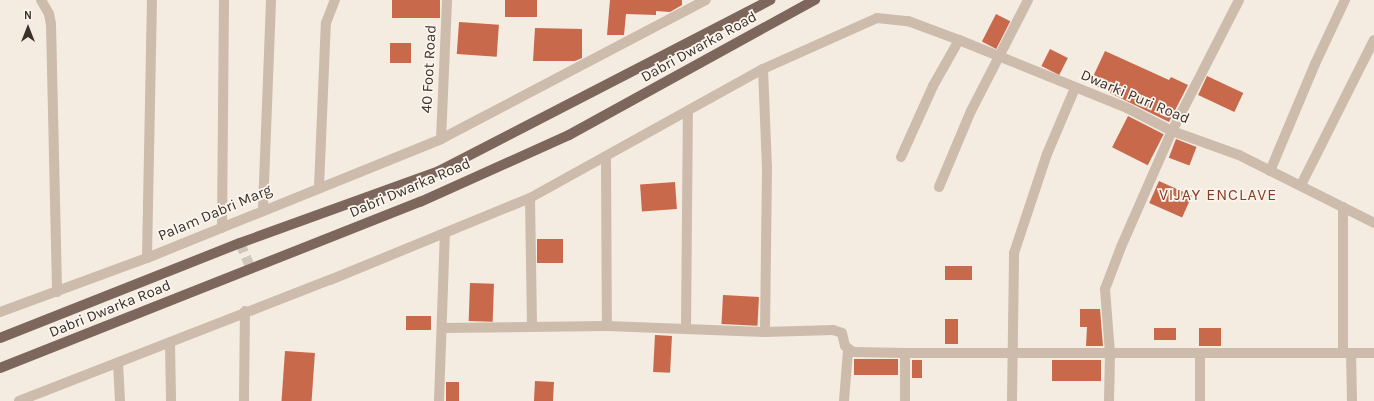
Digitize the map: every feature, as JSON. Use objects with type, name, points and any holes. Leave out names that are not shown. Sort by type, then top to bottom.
[{"type":"main road","name":"Dabri Dwarka Road","points":[[0,338],[240,243],[439,171],[770,0]]},
{"type":"main road","name":"Dabri Dwarka Road","points":[[0,368],[420,202],[569,135],[815,0]]},
{"type":"street","points":[[41,0],[49,14],[51,24],[57,292]]},
{"type":"street","points":[[147,258],[152,0]]},
{"type":"street","points":[[222,228],[224,0]]},
{"type":"street","points":[[263,209],[271,0]]},
{"type":"street","points":[[319,186],[326,23],[335,0]]},
{"type":"street","name":"40 Foot Road","points":[[441,139],[447,0]]},
{"type":"street","name":"Palam Dabri Marg","points":[[0,312],[147,258],[222,228],[319,186],[441,139],[706,0]]},
{"type":"street","points":[[939,186],[967,118],[1028,0]]},
{"type":"street","points":[[1109,401],[1110,354],[1105,289],[1121,246],[1172,131],[1239,0]]},
{"type":"street","points":[[1270,171],[1315,64],[1345,0]]},
{"type":"street","name":"Dwarki Puri Road","points":[[763,69],[877,18],[908,21],[1127,108],[1172,131],[1239,155],[1343,207],[1373,220]]},
{"type":"street","points":[[902,157],[933,86],[959,40]]},
{"type":"street","points":[[1301,185],[1374,40]]},
{"type":"street","points":[[19,401],[31,399],[245,311],[445,233],[530,198],[606,158],[763,69],[767,167],[765,332]]},
{"type":"street","points":[[1012,401],[1011,354],[1014,252],[1047,154],[1075,88]]},
{"type":"street","points":[[686,328],[688,111]]},
{"type":"street","points":[[606,158],[607,326]]},
{"type":"street","points":[[530,198],[532,326]]},
{"type":"street","points":[[1343,207],[1347,353],[1352,401]]},
{"type":"street","points":[[439,401],[445,233]]},
{"type":"street","points":[[244,401],[245,311]]},
{"type":"street","points":[[442,328],[607,326],[765,332],[838,331],[842,333],[848,350],[844,401]]},
{"type":"street","points":[[170,342],[171,401]]},
{"type":"street","points":[[848,350],[905,353],[1011,354],[1374,353]]},
{"type":"street","points":[[905,353],[905,401]]},
{"type":"street","points":[[1200,353],[1200,401]]},
{"type":"street","points":[[118,363],[120,401]]},
{"type":"building","points":[[392,0],[440,0],[440,18],[392,18]]},
{"type":"building","points":[[505,0],[537,0],[537,17],[505,17]]},
{"type":"building","points":[[610,0],[682,0],[682,5],[670,12],[656,11],[656,15],[626,14],[624,35],[607,35]]},
{"type":"building","points":[[996,14],[1010,21],[996,49],[982,42]]},
{"type":"building","points":[[459,22],[499,25],[497,57],[457,54]]},
{"type":"building","points":[[535,28],[582,29],[582,58],[575,61],[533,61]]},
{"type":"building","points":[[390,43],[411,43],[411,63],[390,63]]},
{"type":"building","points":[[1050,49],[1068,58],[1059,75],[1041,66]]},
{"type":"building","points":[[1105,51],[1169,80],[1171,77],[1188,85],[1169,122],[1090,83]]},
{"type":"building","points":[[1207,76],[1243,93],[1234,112],[1198,95]]},
{"type":"building","points":[[1128,116],[1164,134],[1148,165],[1112,147]]},
{"type":"building","points":[[1176,139],[1197,147],[1189,166],[1169,158]]},
{"type":"building","points":[[1159,181],[1192,196],[1182,218],[1149,203]]},
{"type":"building","points":[[675,182],[677,209],[642,211],[640,184]]},
{"type":"building","points":[[537,239],[563,239],[563,263],[537,263]]},
{"type":"building","points":[[945,266],[972,266],[972,280],[945,280]]},
{"type":"building","points":[[470,283],[494,284],[493,322],[469,321]]},
{"type":"building","points":[[723,295],[759,297],[757,326],[721,324]]},
{"type":"building","points":[[1080,309],[1100,309],[1103,346],[1086,346],[1087,327],[1080,327]]},
{"type":"building","points":[[406,316],[431,316],[431,330],[406,330]]},
{"type":"building","points":[[945,319],[958,319],[958,344],[945,344]]},
{"type":"building","points":[[1154,328],[1176,328],[1176,340],[1154,340]]},
{"type":"building","points":[[1199,328],[1221,328],[1221,346],[1199,346]]},
{"type":"building","points":[[655,335],[672,336],[670,373],[653,372]]},
{"type":"building","points":[[285,351],[315,353],[312,401],[282,401]]},
{"type":"building","points":[[854,359],[898,359],[898,375],[854,375]]},
{"type":"building","points":[[912,360],[922,360],[922,378],[912,378]]},
{"type":"building","points":[[1052,360],[1101,360],[1101,381],[1052,381]]},
{"type":"building","points":[[535,381],[554,382],[553,401],[534,401]]},
{"type":"building","points":[[446,382],[459,382],[459,401],[446,401]]},
{"type":"tunnel","points":[[240,243],[251,269]]},
{"type":"district","name":"VIJAY ENCLAVE","points":[[1218,195]]}]
